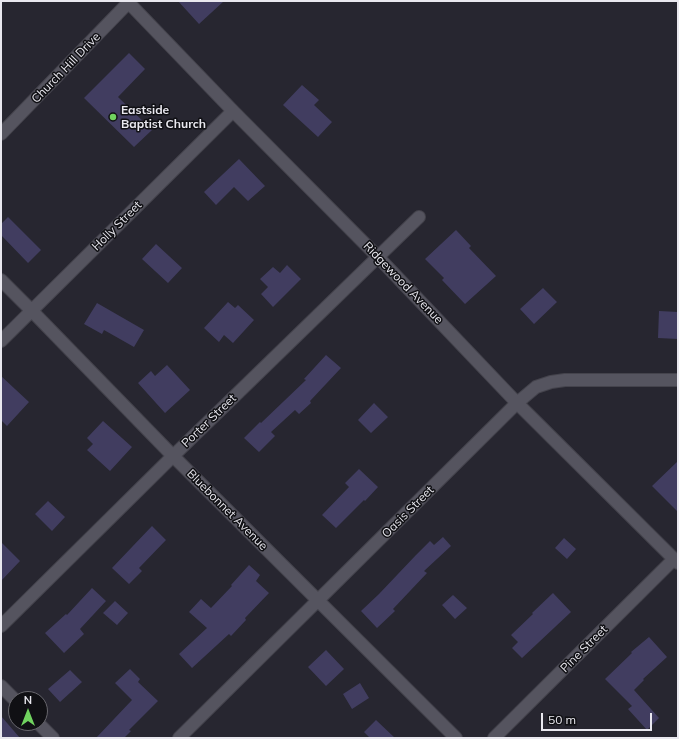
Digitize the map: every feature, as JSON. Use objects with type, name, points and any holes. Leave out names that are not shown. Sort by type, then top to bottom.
[{"type":"street","name":"Ridgewood Avenue","points":[[129,2],[233,111],[378,256],[517,403],[676,561]]},
{"type":"street","name":"Church Hill Drive","points":[[1,134],[129,2]]},
{"type":"street","name":"Holly Street","points":[[1,341],[233,111]]},
{"type":"street","name":"Porter Street","points":[[1,626],[173,456],[419,217]]},
{"type":"street","name":"Bluebonnet Avenue","points":[[1,280],[173,456],[456,738]]},
{"type":"street","name":"Oasis Street","points":[[179,738],[517,403],[536,388],[551,382],[565,380],[678,380]]},
{"type":"street","name":"Pine Street","points":[[494,738],[676,561]]},
{"type":"building","points":[[178,1],[224,1],[199,24]]},
{"type":"building","points":[[129,53],[145,69],[118,97],[152,130],[134,147],[84,98]]},
{"type":"building","points":[[302,85],[319,100],[314,105],[332,122],[318,137],[283,105]]},
{"type":"building","points":[[239,159],[265,186],[248,201],[234,187],[216,205],[204,192]]},
{"type":"building","points":[[8,217],[41,250],[28,263],[1,235],[1,224]]},
{"type":"building","points":[[456,230],[471,246],[469,248],[496,276],[465,304],[442,280],[444,278],[425,259]]},
{"type":"building","points":[[156,244],[182,268],[168,283],[142,259]]},
{"type":"building","points":[[287,265],[301,279],[273,307],[261,294],[268,287],[260,279],[273,267],[280,273]]},
{"type":"building","points":[[543,288],[557,302],[534,324],[520,309]]},
{"type":"building","points":[[228,302],[235,308],[238,305],[254,320],[233,343],[224,335],[219,342],[204,328]]},
{"type":"building","points":[[97,303],[144,330],[134,347],[104,330],[102,334],[84,324]]},
{"type":"building","points":[[659,311],[678,312],[678,339],[658,338]]},
{"type":"building","points":[[326,355],[341,368],[310,401],[311,403],[299,414],[295,410],[271,432],[275,436],[259,452],[244,438],[306,380],[304,379]]},
{"type":"building","points":[[167,365],[190,390],[165,413],[138,383],[151,371],[155,376]]},
{"type":"building","points":[[1,376],[29,402],[7,426],[1,420]]},
{"type":"building","points":[[374,403],[388,417],[371,433],[358,420]]},
{"type":"building","points":[[103,421],[132,447],[110,471],[87,450],[93,444],[87,438]]},
{"type":"building","points":[[678,461],[678,512],[652,486]]},
{"type":"building","points":[[359,469],[378,487],[336,528],[322,515],[349,487],[345,483]]},
{"type":"building","points":[[48,501],[65,517],[52,531],[35,514]]},
{"type":"building","points":[[152,526],[166,540],[139,568],[142,571],[129,584],[112,568]]},
{"type":"building","points":[[443,537],[451,546],[424,571],[427,573],[393,609],[395,611],[377,628],[361,611],[430,541],[434,545]]},
{"type":"building","points":[[564,538],[576,549],[567,559],[555,548]]},
{"type":"building","points":[[1,542],[20,561],[1,581]]},
{"type":"building","points":[[249,565],[260,575],[256,581],[269,593],[245,618],[246,620],[231,636],[229,634],[192,668],[179,654],[207,628],[189,612],[201,599],[211,608]]},
{"type":"building","points":[[92,588],[106,601],[80,629],[84,634],[64,653],[45,633],[66,614],[67,615]]},
{"type":"building","points":[[553,593],[571,612],[522,658],[512,648],[518,642],[511,635]]},
{"type":"building","points":[[453,595],[467,608],[455,619],[442,605]]},
{"type":"building","points":[[115,601],[128,613],[117,625],[103,613]]},
{"type":"building","points":[[649,637],[667,657],[643,679],[644,680],[634,690],[659,718],[647,730],[628,709],[632,706],[605,679],[632,653],[631,652]]},
{"type":"building","points":[[326,650],[344,669],[326,686],[308,667]]},
{"type":"building","points":[[130,669],[140,679],[138,682],[158,701],[129,730],[131,731],[124,738],[96,738],[132,700],[115,683]]},
{"type":"building","points":[[70,670],[82,682],[60,702],[48,689]]},
{"type":"building","points":[[360,683],[369,698],[352,709],[343,694]]},
{"type":"building","points":[[1,716],[8,724],[8,731],[14,731],[20,738],[1,738]]},
{"type":"building","points":[[376,720],[395,738],[370,738],[364,732]]},
{"type":"place","name":"Eastside Baptist Church","points":[[113,117]]}]
